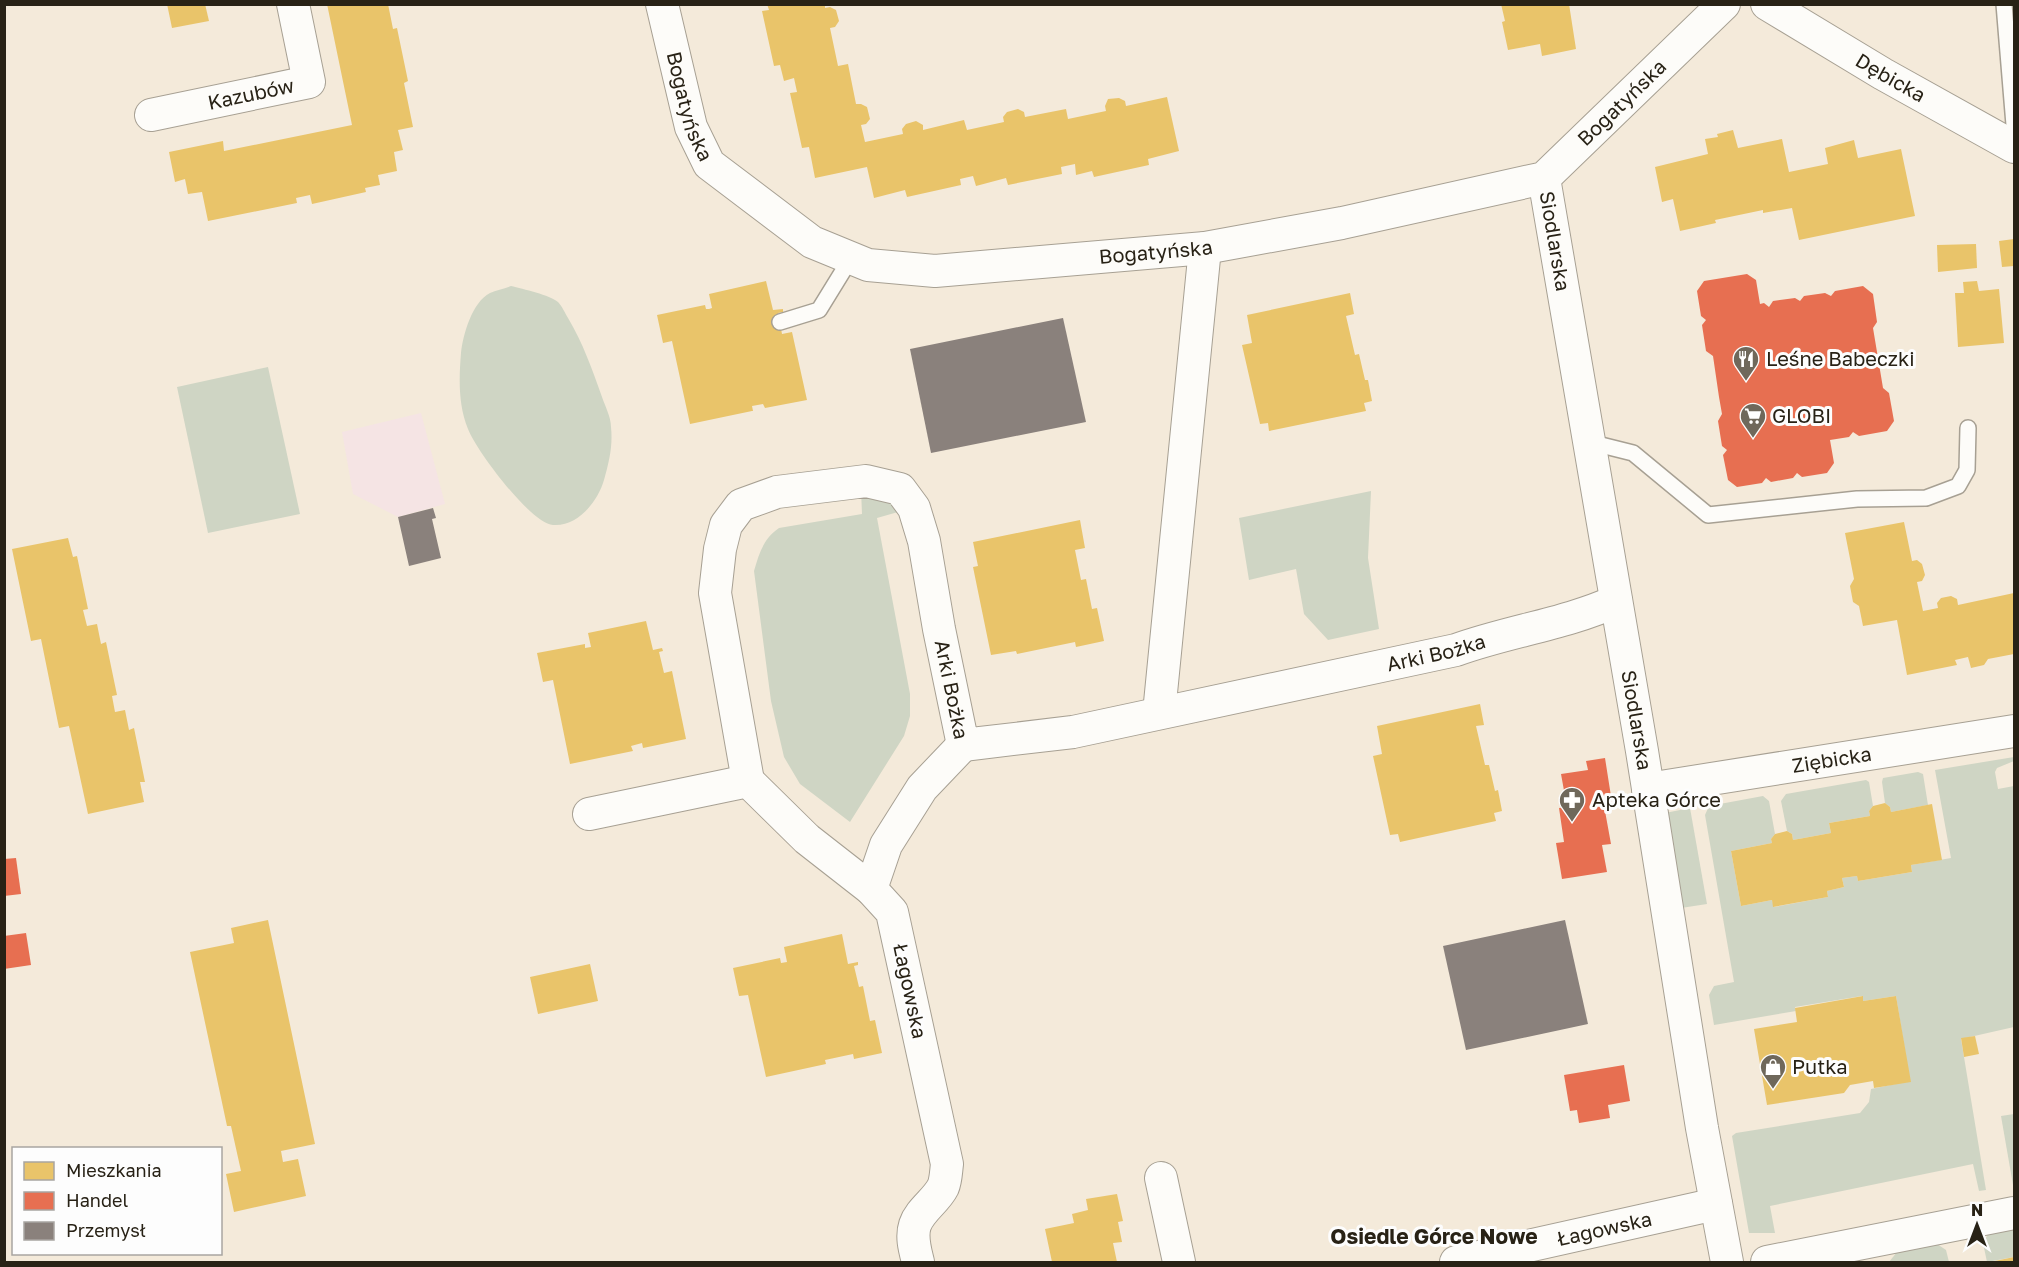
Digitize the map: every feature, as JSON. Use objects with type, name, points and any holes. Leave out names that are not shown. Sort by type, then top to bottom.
[{"type":"street","name":"Kazubów","points":[[151,115],[309,82],[293,4]]},
{"type":"street","name":"Bogatyńska","points":[[662,4],[692,127],[709,164],[812,242],[868,265],[935,272],[1205,248],[1342,223],[1544,178],[1724,4]]},
{"type":"street","name":"Dębicka","points":[[1767,4],[1883,74],[2014,147]]},
{"type":"street","name":"Siodlarska","points":[[1544,178],[1727,1263]]},
{"type":"street","points":[[1159,714],[1205,248]]},
{"type":"street","name":"Arki Bożka","points":[[748,781],[715,593],[720,549],[726,525],[741,506],[777,492],[866,481],[900,489],[914,508],[924,541],[963,745],[1073,732],[1456,650],[1483,640],[1596,611],[1616,602]]},
{"type":"street","name":"Ziębicka","points":[[1648,789],[2014,730]]},
{"type":"street","points":[[589,814],[748,781],[807,838],[871,889],[886,845],[922,788],[963,745]]},
{"type":"street","name":"Łagowska","points":[[871,889],[892,912],[947,1164],[944,1186],[915,1225],[913,1238],[918,1263]]},
{"type":"street","points":[[1161,1178],[1179,1263]]},
{"type":"street","name":"Łagowska","points":[[1456,1263],[1716,1204]]},
{"type":"street","points":[[1767,1263],[2014,1213]]},
{"type":"lane","points":[[2004,4],[2014,125]]},
{"type":"lane","points":[[780,322],[819,310],[851,258]]},
{"type":"lane","points":[[1589,442],[1633,453],[1708,515],[1857,499],[1926,498],[1958,486],[1967,470],[1968,428]]},
{"type":"shaded area","points":[[421,413],[445,504],[398,517],[353,494],[342,432]]},
{"type":"green space","points":[[511,286],[554,299],[559,304],[583,347],[610,419],[611,447],[601,488],[586,511],[571,522],[562,525],[553,525],[543,521],[518,499],[481,453],[468,429],[462,410],[461,353],[469,320],[484,297]]},
{"type":"green space","points":[[268,367],[300,514],[208,533],[177,387]]},
{"type":"green space","points":[[861,490],[886,496],[898,512],[877,518],[910,694],[910,716],[904,736],[850,822],[800,784],[784,757],[771,701],[754,571],[765,542],[779,528],[862,514]]},
{"type":"green space","points":[[1371,491],[1368,558],[1379,629],[1328,640],[1304,614],[1296,569],[1249,580],[1239,518]]},
{"type":"green space","points":[[2014,757],[2014,761],[1997,768],[1995,772],[1998,789],[2014,786],[2014,1027],[1961,1039],[1986,1190],[1979,1191],[1973,1164],[1770,1206],[1775,1233],[1749,1233],[1732,1136],[1736,1133],[1860,1113],[1869,1102],[1871,1089],[1910,1081],[1896,996],[1863,1001],[1862,996],[1795,1007],[1796,1011],[1714,1025],[1709,995],[1714,986],[1734,982],[1705,815],[1709,806],[1763,796],[1769,801],[1775,834],[1771,839],[1772,843],[1731,851],[1741,906],[1772,900],[1774,907],[1828,897],[1827,891],[1844,887],[1842,878],[1857,876],[1858,881],[1912,872],[1911,865],[1951,858],[1935,770]]},
{"type":"green space","points":[[1918,772],[1923,774],[1928,805],[1891,812],[1890,807],[1885,803],[1883,778]]},
{"type":"green space","points":[[1866,780],[1869,782],[1873,806],[1869,811],[1870,816],[1829,823],[1831,833],[1793,840],[1792,834],[1787,831],[1781,801],[1786,794]]},
{"type":"green space","points":[[1690,808],[1707,904],[1681,908],[1665,813]]},
{"type":"green space","points":[[2014,1114],[2014,1184],[2013,1185],[2001,1116]]},
{"type":"green space","points":[[2014,1223],[2014,1257],[1987,1262],[1983,1243],[1991,1229]]},
{"type":"green space","points":[[1931,1240],[1946,1250],[1949,1262],[1889,1262],[1901,1247]]},
{"type":"building: Mieszkania","points":[[167,4],[205,4],[209,21],[172,28]]},
{"type":"building: Mieszkania","points":[[327,4],[388,4],[393,29],[397,28],[408,81],[404,83],[413,127],[398,130],[403,150],[394,152],[397,171],[378,175],[380,185],[365,188],[366,192],[312,204],[310,195],[296,198],[297,203],[208,221],[202,192],[188,194],[185,179],[175,182],[169,152],[223,141],[224,151],[352,125]]},
{"type":"building: Mieszkania","points":[[767,4],[825,4],[825,8],[830,7],[836,10],[839,21],[835,27],[830,28],[838,66],[848,64],[856,104],[867,107],[870,119],[866,124],[861,125],[865,142],[903,134],[902,129],[906,124],[916,121],[923,125],[923,130],[964,120],[967,130],[1004,122],[1003,117],[1007,112],[1018,109],[1024,112],[1025,117],[1066,109],[1068,119],[1106,111],[1105,106],[1108,99],[1119,98],[1125,101],[1126,106],[1167,97],[1179,151],[1148,159],[1149,165],[1094,177],[1092,171],[1076,175],[1075,164],[1061,167],[1062,174],[1008,185],[1006,178],[976,186],[973,176],[960,179],[961,185],[907,197],[905,190],[874,198],[867,167],[815,178],[809,147],[802,148],[790,93],[797,92],[794,78],[784,81],[780,65],[774,66],[762,11],[769,10]]},
{"type":"building: Mieszkania","points":[[1501,4],[1569,4],[1576,49],[1542,56],[1540,44],[1508,50]]},
{"type":"building: Mieszkania","points":[[1733,130],[1738,148],[1782,139],[1789,172],[1828,164],[1825,148],[1854,140],[1858,158],[1901,149],[1915,216],[1799,240],[1792,208],[1763,213],[1763,210],[1715,220],[1716,223],[1680,231],[1673,199],[1662,202],[1655,167],[1708,154],[1705,139],[1718,137],[1717,134]]},
{"type":"building: Mieszkania","points":[[2014,239],[2014,266],[2002,267],[1999,241]]},
{"type":"building: Mieszkania","points":[[1976,244],[1977,268],[1938,272],[1937,245]]},
{"type":"building: Mieszkania","points":[[766,281],[773,310],[783,309],[783,312],[778,313],[782,334],[792,332],[807,400],[765,408],[763,404],[752,406],[753,411],[690,424],[672,341],[663,343],[657,315],[705,305],[706,309],[709,309],[712,308],[709,294]]},
{"type":"building: Mieszkania","points":[[1977,281],[1979,291],[1999,289],[2004,343],[1958,347],[1955,293],[1964,293],[1963,282]]},
{"type":"building: Mieszkania","points":[[1350,293],[1354,314],[1346,316],[1355,355],[1359,354],[1372,401],[1364,403],[1366,411],[1269,431],[1268,423],[1260,424],[1242,345],[1252,343],[1247,315]]},
{"type":"building: Mieszkania","points":[[1080,520],[1085,548],[1075,550],[1081,580],[1086,579],[1092,609],[1097,608],[1104,641],[1076,647],[1075,642],[1017,654],[1016,651],[991,655],[973,567],[978,566],[973,542]]},
{"type":"building: Mieszkania","points":[[1904,522],[1912,561],[1917,560],[1922,564],[1925,575],[1922,581],[1917,582],[1923,611],[1938,608],[1937,603],[1941,598],[1951,596],[1957,599],[1958,605],[2014,593],[2014,654],[1988,659],[1984,665],[1971,668],[1968,657],[1955,660],[1957,665],[1907,675],[1897,620],[1863,626],[1859,606],[1853,602],[1850,586],[1854,579],[1845,533]]},
{"type":"building: Mieszkania","points":[[68,538],[73,557],[77,556],[88,609],[83,610],[87,626],[97,624],[101,644],[106,642],[117,695],[112,696],[115,712],[125,710],[129,730],[134,728],[145,782],[140,782],[144,802],[88,814],[69,726],[59,728],[41,639],[31,641],[12,549]]},
{"type":"building: Mieszkania","points":[[646,621],[653,650],[662,648],[663,651],[659,652],[664,673],[672,671],[686,739],[643,748],[642,743],[631,746],[633,751],[570,764],[553,680],[543,682],[537,653],[585,644],[585,648],[591,647],[588,633]]},
{"type":"building: Mieszkania","points":[[1480,704],[1484,725],[1476,726],[1485,765],[1489,765],[1495,791],[1498,790],[1502,811],[1494,813],[1496,821],[1400,842],[1398,834],[1390,835],[1373,756],[1382,754],[1377,726]]},
{"type":"building: Mieszkania","points":[[1885,803],[1890,807],[1891,812],[1932,804],[1942,860],[1911,865],[1912,872],[1858,881],[1857,876],[1842,878],[1844,887],[1827,891],[1828,897],[1773,907],[1772,900],[1741,906],[1731,851],[1772,843],[1771,839],[1775,834],[1787,831],[1792,834],[1793,840],[1831,833],[1829,823],[1870,816],[1869,811],[1873,806]]},
{"type":"building: Mieszkania","points":[[268,920],[315,1144],[281,1151],[283,1162],[298,1159],[306,1196],[234,1212],[226,1174],[241,1171],[231,1126],[227,1126],[190,952],[234,943],[231,928]]},
{"type":"building: Mieszkania","points":[[842,934],[848,964],[858,962],[858,965],[854,966],[859,987],[863,986],[870,1021],[875,1020],[882,1053],[854,1059],[853,1054],[825,1060],[826,1064],[766,1077],[748,995],[739,996],[733,968],[780,958],[781,963],[787,962],[784,947]]},
{"type":"building: Mieszkania","points":[[590,964],[598,1001],[538,1014],[530,977]]},
{"type":"building: Mieszkania","points":[[1863,996],[1863,1001],[1896,996],[1911,1082],[1874,1088],[1873,1081],[1850,1085],[1844,1093],[1767,1105],[1754,1029],[1797,1022],[1795,1008]]},
{"type":"building: Mieszkania","points":[[1975,1036],[1979,1054],[1964,1057],[1961,1038]]},
{"type":"building: Mieszkania","points":[[1117,1194],[1123,1221],[1118,1222],[1122,1242],[1113,1243],[1117,1262],[1052,1262],[1045,1229],[1074,1223],[1072,1214],[1088,1210],[1086,1199]]},
{"type":"building: Mieszkania","points":[[2014,1257],[2014,1262],[1995,1262],[1995,1261]]},
{"type":"building: Handel","points":[[1747,274],[1756,280],[1760,304],[1764,303],[1769,307],[1773,301],[1795,298],[1800,301],[1804,296],[1825,293],[1831,296],[1835,291],[1863,286],[1873,294],[1877,322],[1873,328],[1883,388],[1889,393],[1894,421],[1887,431],[1859,436],[1853,432],[1849,437],[1830,440],[1834,463],[1827,473],[1802,477],[1797,473],[1793,478],[1771,482],[1766,478],[1762,483],[1737,487],[1728,480],[1723,455],[1727,450],[1722,446],[1718,421],[1722,414],[1713,356],[1706,351],[1702,325],[1706,320],[1701,316],[1697,291],[1704,281]]},
{"type":"building: Handel","points":[[1605,758],[1613,809],[1605,811],[1611,844],[1602,845],[1607,872],[1562,879],[1556,843],[1564,842],[1559,808],[1567,807],[1561,774],[1588,770],[1586,761]]},
{"type":"building: Handel","points":[[16,858],[21,894],[4,896],[4,859]]},
{"type":"building: Handel","points":[[26,933],[31,965],[4,969],[4,936]]},
{"type":"building: Handel","points":[[1624,1065],[1630,1101],[1608,1105],[1610,1118],[1579,1123],[1577,1110],[1570,1111],[1564,1075]]},
{"type":"building: Przemysł","points":[[1063,318],[1086,422],[931,453],[910,349]]},
{"type":"building: Przemysł","points":[[433,508],[436,518],[432,519],[441,558],[409,566],[398,517]]},
{"type":"building: Przemysł","points":[[1565,920],[1588,1024],[1466,1050],[1443,946]]},
{"type":"place","name":"Leśne Babeczki","points":[[1746,382]]},
{"type":"place","name":"GLOBI","points":[[1753,439]]},
{"type":"place","name":"Apteka Górce","points":[[1572,823]]},
{"type":"place","name":"Putka","points":[[1773,1090]]},
{"type":"district","name":"Osiedle Górce Nowe","points":[[1434,1237]]}]
